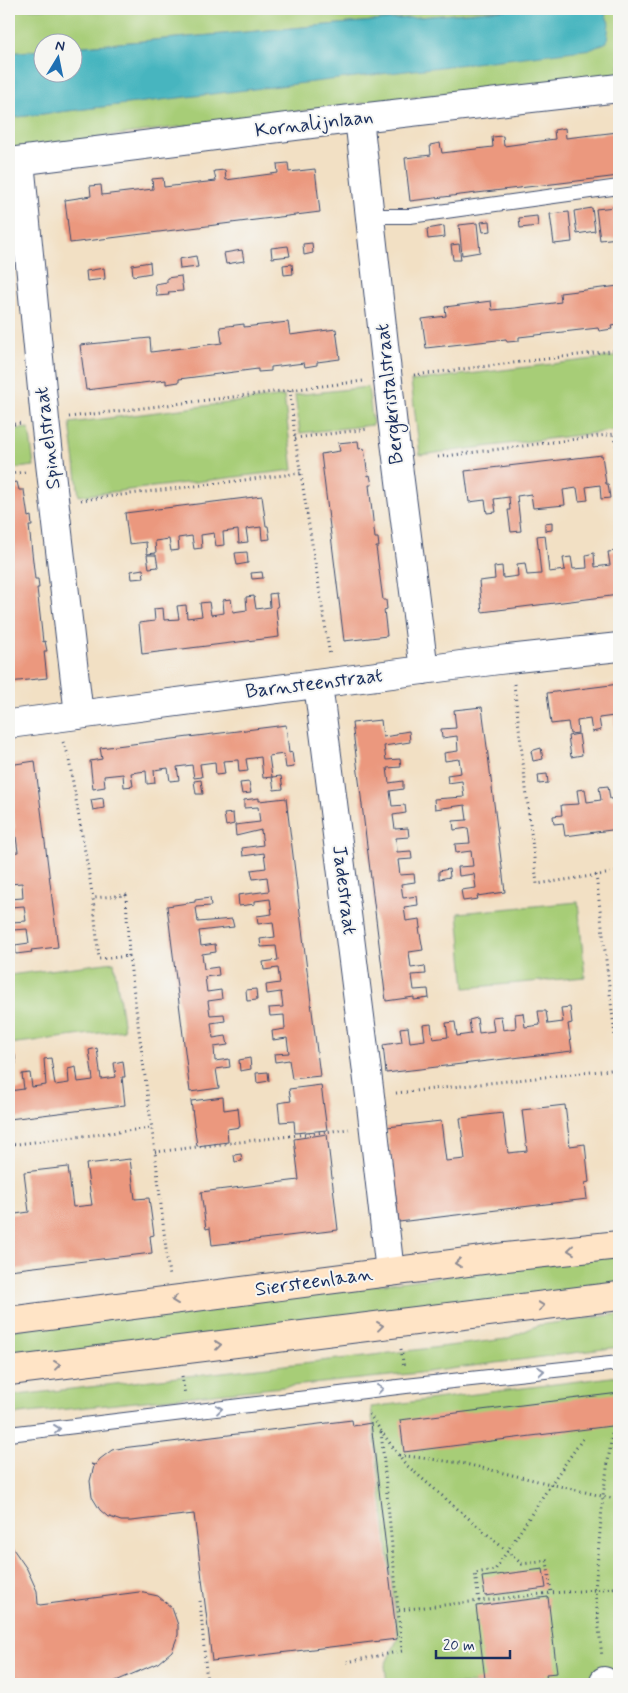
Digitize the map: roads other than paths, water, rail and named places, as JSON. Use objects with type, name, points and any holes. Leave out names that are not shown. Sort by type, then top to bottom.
[{"type":"main road","name":"Siersteenlaan","points":[[9,1321],[506,1257],[619,1245]]},
{"type":"main road","points":[[9,1371],[619,1296]]},
{"type":"street","name":"Kornalijnlaan","points":[[14,162],[359,118],[619,88]]},
{"type":"street","name":"Bergkristalstraat","points":[[359,118],[387,378],[424,670]]},
{"type":"street","name":"Spinelstraat","points":[[14,162],[56,503],[68,716]]},
{"type":"street","name":"Barnsteenstraat","points":[[9,724],[512,658],[619,647]]},
{"type":"street","name":"Jadestraat","points":[[326,683],[372,1126],[390,1272]]},
{"type":"lane","points":[[371,216],[410,216],[619,187]]},
{"type":"lane","points":[[9,1434],[406,1386],[619,1363]]},
{"type":"water","points":[[512,9],[603,9],[609,23],[607,42],[592,49],[9,118],[9,53],[32,51],[32,82],[82,82],[82,46]]}]
